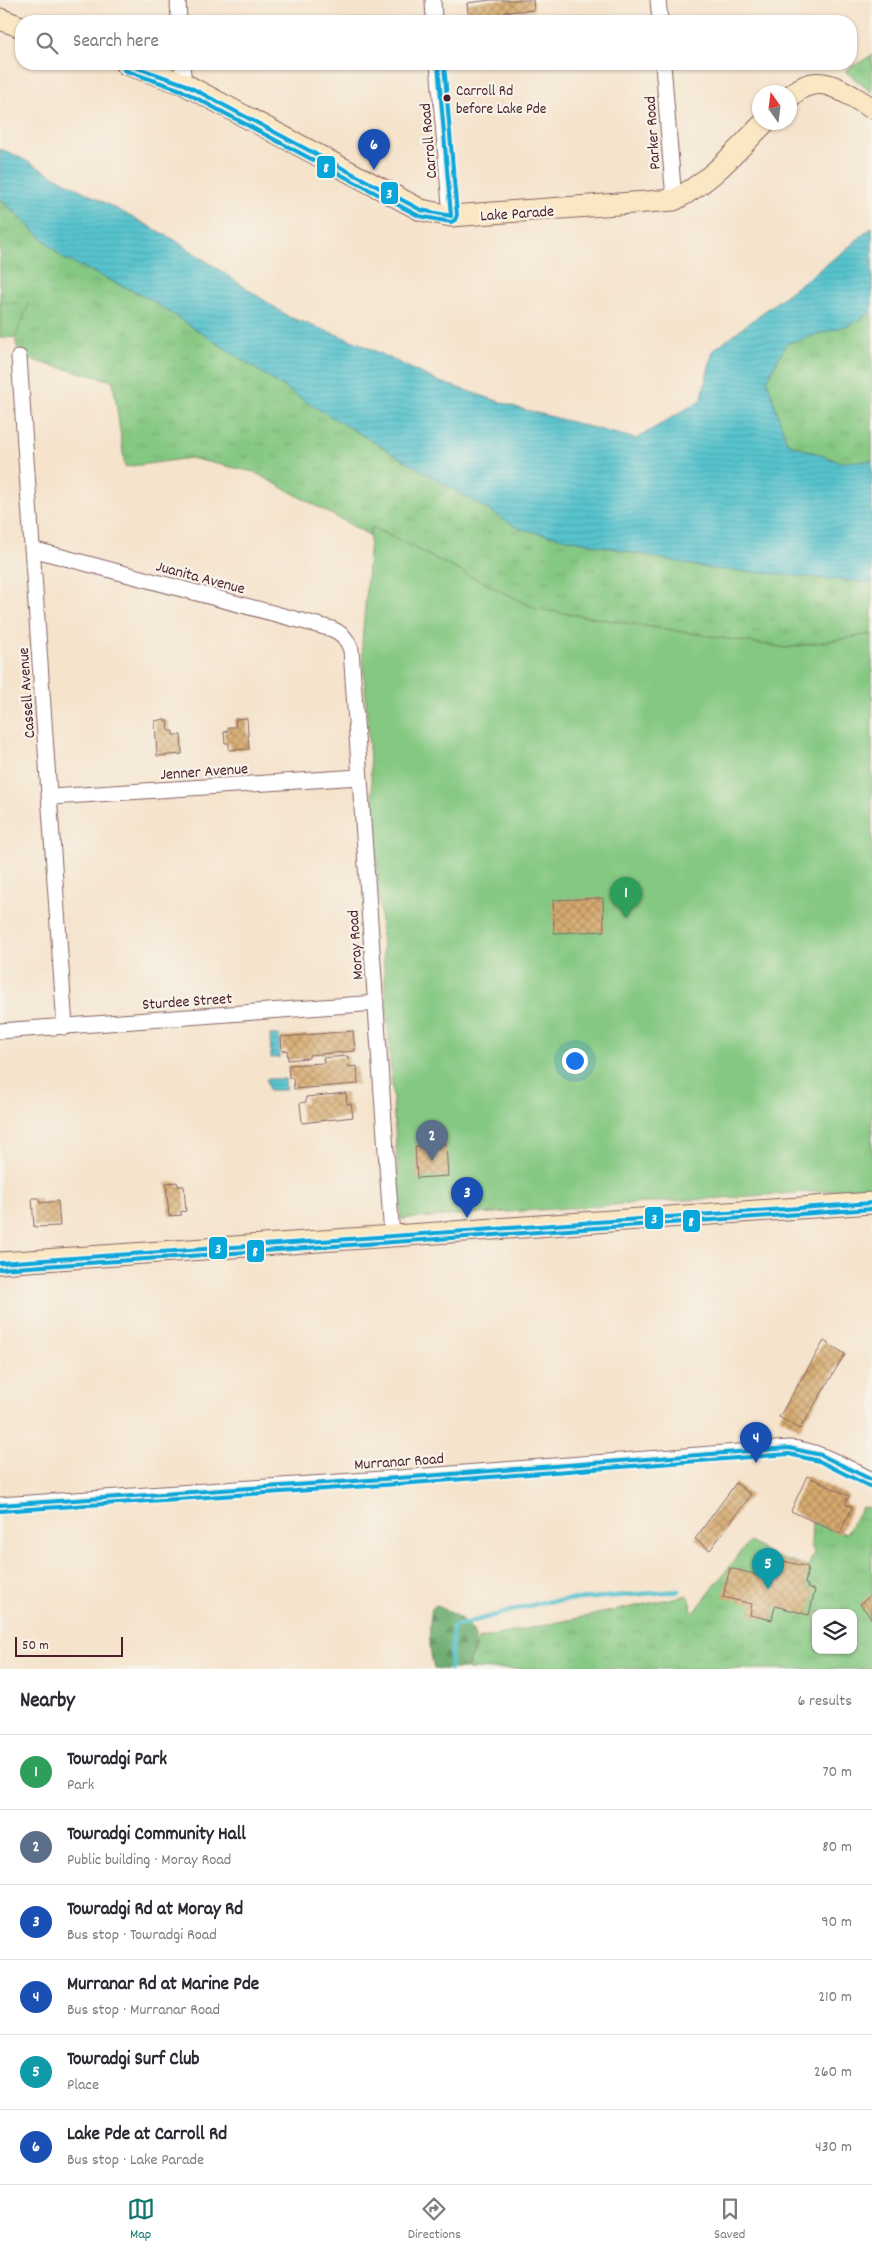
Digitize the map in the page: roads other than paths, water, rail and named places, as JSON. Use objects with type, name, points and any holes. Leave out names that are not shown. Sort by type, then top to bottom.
[{"type":"main road","points":[[0,19],[15,25]]},
{"type":"main road","name":"Lake Parade","points":[[160,70],[183,74],[408,203],[432,213],[451,216],[674,200],[710,178],[757,130]]},
{"type":"main road","points":[[797,91],[807,83],[821,82],[833,86],[872,108]]},
{"type":"main road","points":[[0,1263],[872,1203]]},
{"type":"street","points":[[178,0],[179,15]]},
{"type":"street","points":[[433,0],[434,15]]},
{"type":"street","points":[[658,0],[659,15]]},
{"type":"street","name":"Carroll Road","points":[[439,70],[451,216]]},
{"type":"street","name":"Parker Road","points":[[663,70],[674,200]]},
{"type":"street","name":"Cassell Avenue","points":[[19,357],[65,1027]]},
{"type":"street","name":"Juanita Avenue","points":[[32,549],[332,629],[342,633],[348,640],[351,650]]},
{"type":"street","name":"Moray Road","points":[[351,650],[392,1237]]},
{"type":"street","name":"Jenner Avenue","points":[[50,797],[359,778]]},
{"type":"street","name":"Sturdee Street","points":[[0,1031],[376,1003]]},
{"type":"street","name":"Murranar Road","points":[[0,1505],[800,1448],[872,1480]]},
{"type":"water","points":[[0,149],[13,154],[175,240],[289,317],[359,343],[437,381],[522,409],[636,439],[701,400],[713,350],[844,251],[872,227],[872,312],[852,324],[786,344],[767,380],[787,443],[840,462],[872,461],[872,583],[706,568],[520,529],[308,403],[148,298],[63,258],[0,198]]},
{"type":"water","points":[[270,1035],[279,1035],[280,1057],[271,1058]]},
{"type":"water","points":[[266,1079],[285,1079],[285,1090],[269,1090]]},
{"type":"waterway","points":[[450,1669],[453,1627],[543,1602],[679,1591]]},
{"type":"place","name":"Carroll Rd before Lake Pde","points":[[447,98]]},
{"type":"place","name":"Lake Pde at Carroll Rd","points":[[374,170]]},
{"type":"place","name":"Towradgi Park","points":[[626,918]]},
{"type":"place","name":"Towradgi Community Hall","points":[[432,1161]]},
{"type":"place","name":"Towradgi Rd at Moray Rd","points":[[467,1218]]},
{"type":"place","name":"Murranar Rd at Marine Pde","points":[[756,1463]]},
{"type":"place","name":"Towradgi Surf Club","points":[[768,1589]]}]
